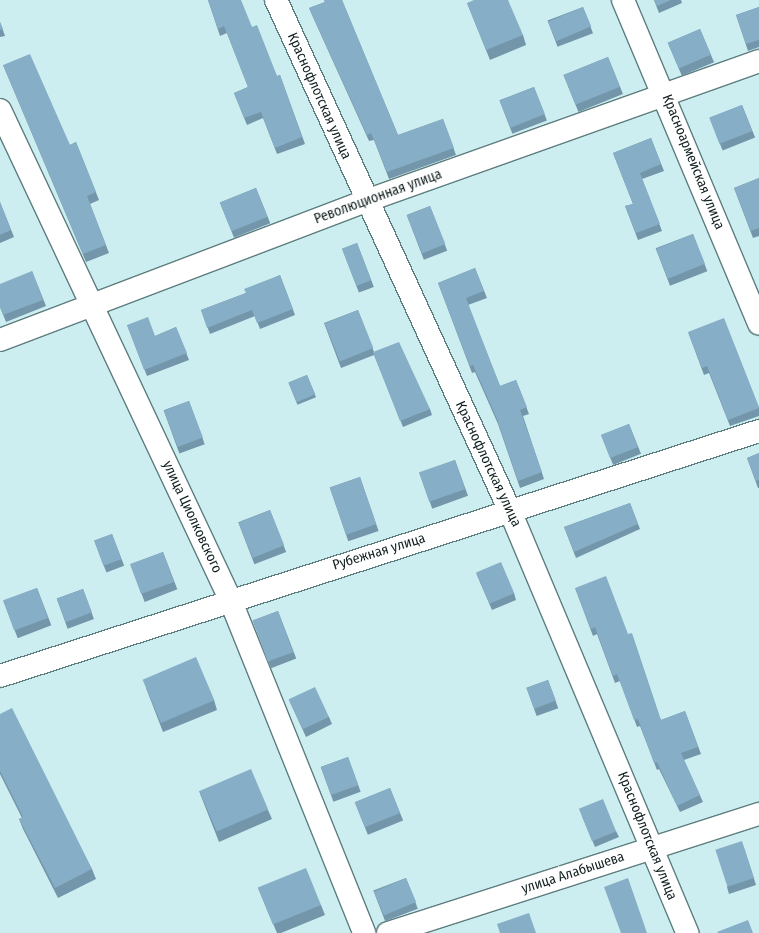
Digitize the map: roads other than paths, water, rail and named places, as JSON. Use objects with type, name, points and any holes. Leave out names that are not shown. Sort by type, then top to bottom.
[{"type":"street","name":"Краснофлотская улица","points":[[276,0],[366,201],[510,511],[653,846],[687,933]]},
{"type":"street","name":"Красноармейская улица","points":[[623,0],[665,94],[759,324]]},
{"type":"street","name":"Революционная улица","points":[[0,340],[366,201],[759,61]]},
{"type":"street","name":"улица Циолковского","points":[[0,110],[230,599],[364,933]]},
{"type":"street","name":"Рубежная улица","points":[[0,676],[230,599],[759,431]]},
{"type":"street","name":"улица Алабышева","points":[[388,933],[653,846],[759,814]]}]
